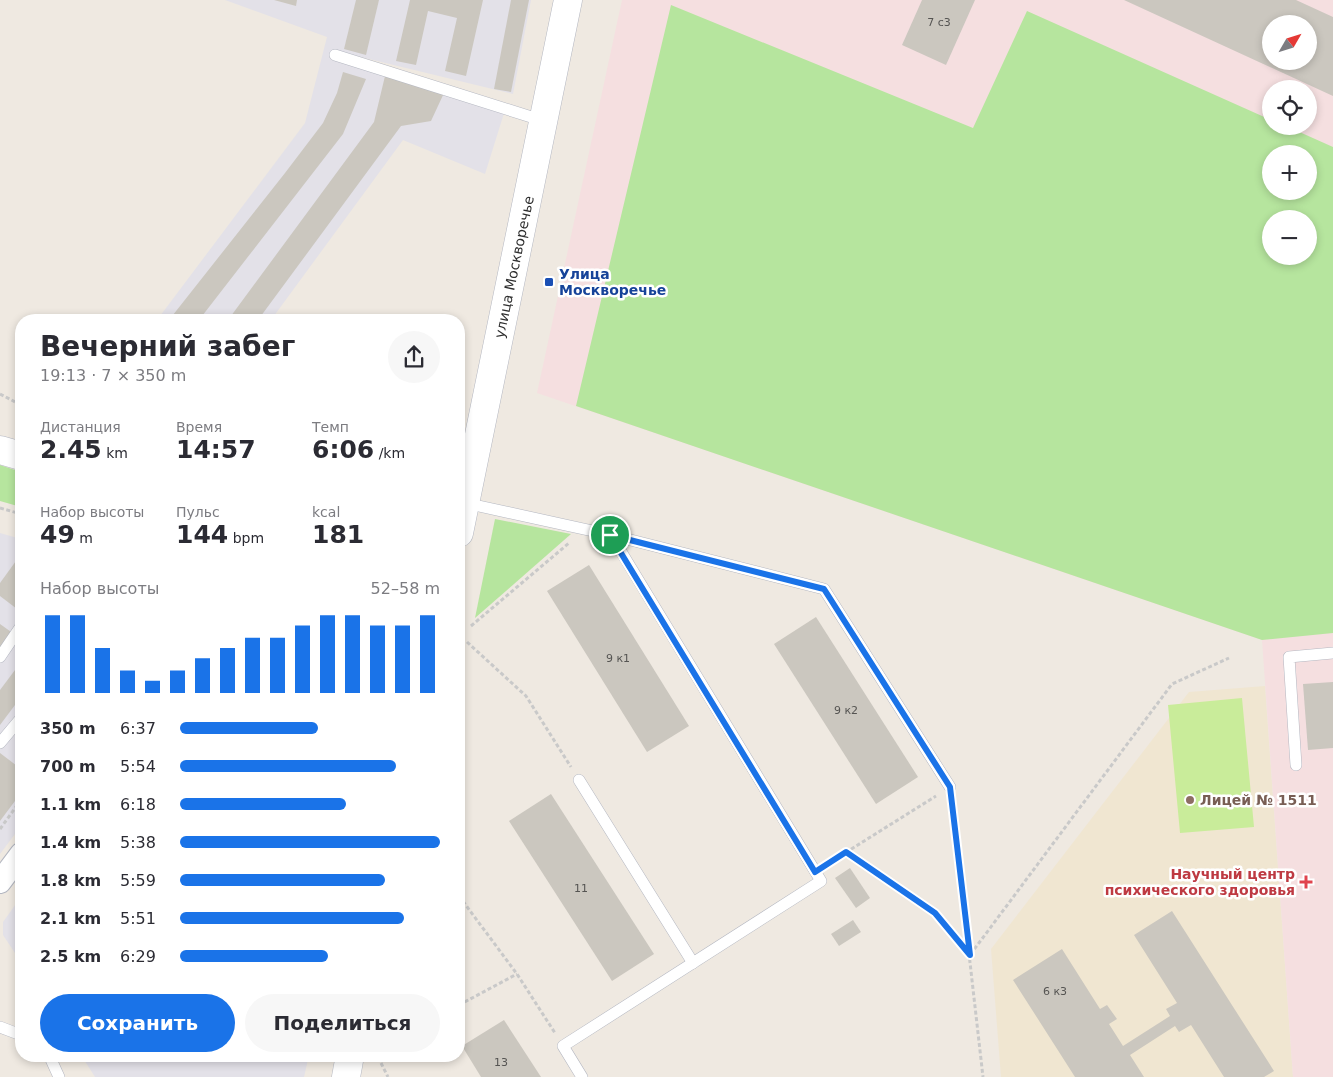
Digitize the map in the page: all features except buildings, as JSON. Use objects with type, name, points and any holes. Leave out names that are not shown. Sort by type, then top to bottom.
[{"type":"main road","name":"улица Москворечье","points":[[465,503],[568,0]]},
{"type":"main road","points":[[0,450],[15,454]]},
{"type":"main road","points":[[346,1077],[349,1062]]},
{"type":"street","points":[[0,882],[15,862]]},
{"type":"lane","points":[[334,55],[544,121]]},
{"type":"lane","points":[[465,503],[610,535],[824,589],[950,787]]},
{"type":"lane","points":[[582,1077],[563,1046],[821,880],[610,535]]},
{"type":"lane","points":[[0,657],[15,635]]},
{"type":"lane","points":[[1296,766],[1289,658],[1333,653]]},
{"type":"lane","points":[[0,743],[15,725]]},
{"type":"lane","points":[[580,780],[693,963]]},
{"type":"lane","points":[[0,1027],[15,1033]]},
{"type":"lane","points":[[52,1062],[59,1077]]},
{"type":"path","points":[[0,394],[15,401]]},
{"type":"path","points":[[0,508],[15,512]]},
{"type":"path","points":[[471,626],[585,530]]},
{"type":"path","points":[[467,642],[526,696],[580,780]]},
{"type":"path","points":[[970,955],[1172,684],[1229,658]]},
{"type":"path","points":[[815,872],[950,787],[983,1077]]},
{"type":"path","points":[[0,829],[15,808]]},
{"type":"path","points":[[846,852],[935,913],[970,955]]},
{"type":"path","points":[[465,904],[517,974],[563,1046]]},
{"type":"path","points":[[465,1002],[517,974]]},
{"type":"path","points":[[381,1063],[388,1077]]},
{"type":"shaded area","points":[[225,0],[531,0],[513,94],[336,51],[505,110],[485,174],[403,140],[275,314],[162,314],[305,123],[327,37]]},
{"type":"shaded area","points":[[622,0],[1333,0],[1333,1077],[1293,1077],[1262,640],[537,393]]},
{"type":"shaded area","points":[[0,533],[15,537],[15,834],[0,854]]},
{"type":"shaded area","name":"Лицей № 1511","points":[[1265,686],[1293,1077],[1001,1077],[991,949],[1189,692]]},
{"type":"shaded area","points":[[15,905],[15,953],[3,935],[3,922]]},
{"type":"shaded area","points":[[85,1062],[307,1062],[304,1077],[95,1077]]},
{"type":"green space","points":[[671,5],[973,128],[1027,11],[1262,116],[1262,135],[1306,135],[1333,147],[1333,633],[1262,640],[576,406]]},
{"type":"green space","points":[[0,465],[15,470],[15,505],[0,501]]},
{"type":"green space","points":[[495,519],[571,534],[475,618]]},
{"type":"green space","points":[[1242,698],[1254,827],[1180,833],[1168,705]]},
{"type":"place","name":"Улица Москворечье","points":[[549,282]]},
{"type":"place","name":"Лицей № 1511","points":[[1190,800]]},
{"type":"place","name":"Научный центр психического здоровья","points":[[1306,882]]},
{"type":"route","points":[[610,535],[824,589],[950,787],[970,955],[935,913],[846,852],[815,872],[610,535]]}]
